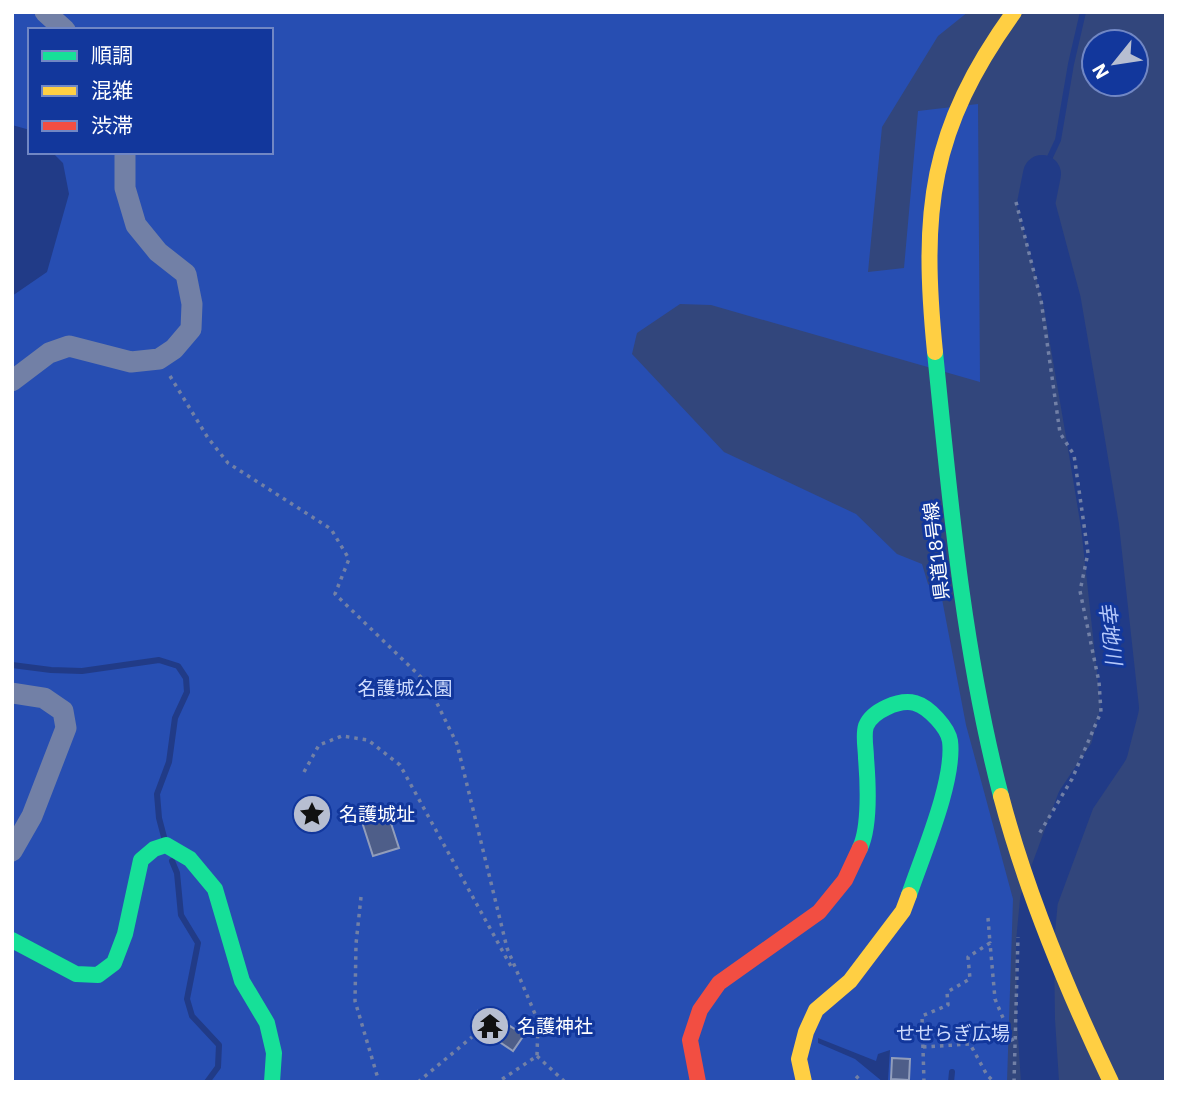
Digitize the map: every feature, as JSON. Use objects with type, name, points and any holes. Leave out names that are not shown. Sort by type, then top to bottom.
[{"type":"street","points":[[45,12],[63,28]]},
{"type":"street","name":"県道18号線","points":[[1014,12],[962,93],[948,131],[936,172],[929,215],[928,269],[960,583],[986,733],[1021,861],[1047,934],[1111,1082]]},
{"type":"street","points":[[12,381],[49,353],[69,346],[131,362],[159,359],[174,349],[191,329],[192,304],[186,274],[158,252],[136,225],[125,188],[125,154]]},
{"type":"street","points":[[12,693],[44,698],[63,711],[66,728],[32,816],[12,851]]},
{"type":"street","points":[[698,1082],[690,1041],[700,1010],[719,983],[819,912],[845,880],[862,843],[868,791],[865,728],[873,714],[889,706],[915,703],[938,718],[950,739],[949,768],[935,821],[903,911],[850,981],[816,1010],[806,1032],[799,1059],[804,1082]]},
{"type":"street","points":[[12,940],[76,974],[98,975],[114,963],[125,934],[141,860],[154,849],[166,845],[190,859],[215,889],[242,981],[267,1023],[274,1053],[272,1082]]},
{"type":"path","points":[[1016,202],[1041,300],[1060,433],[1074,455],[1088,553],[1080,590],[1099,682],[1101,712],[1072,779],[1040,828],[1037,840]]},
{"type":"path","points":[[159,359],[208,438],[228,463],[331,529],[349,559],[335,594],[427,683],[457,744],[507,948],[538,1021],[537,1056],[565,1082]]},
{"type":"path","points":[[304,772],[319,745],[342,736],[368,740],[400,765],[520,981]]},
{"type":"path","points":[[361,897],[356,944],[355,1001],[379,1082]]},
{"type":"path","points":[[988,918],[995,999],[1015,1045]]},
{"type":"path","points":[[1014,1082],[1018,936]]},
{"type":"path","points":[[923,1082],[922,1016],[948,1005],[947,992],[970,979],[968,957],[990,943]]},
{"type":"path","points":[[418,1082],[472,1037]]},
{"type":"path","points":[[923,1047],[970,1044],[987,1075],[994,1082]]},
{"type":"path","points":[[498,1082],[537,1056]]},
{"type":"path","points":[[856,1076],[862,1082]]},
{"type":"green space","name":"名護城公園","points":[[12,12],[968,12],[938,36],[882,127],[868,272],[904,268],[918,111],[978,104],[980,382],[711,305],[680,304],[637,333],[632,354],[724,452],[856,514],[897,554],[922,564],[928,584],[942,599],[966,725],[1013,899],[1007,1082],[12,1082]]},
{"type":"shaded area","points":[[12,125],[28,129],[28,154],[54,154],[63,163],[69,194],[47,272],[12,296]]},
{"type":"shaded area","points":[[818,1038],[876,1061],[878,1054],[890,1050],[888,1080],[899,1082],[883,1082],[855,1059],[818,1043]]},
{"type":"building","points":[[388,814],[399,848],[373,856],[362,822]]},
{"type":"building","points":[[478,1011],[490,1018],[484,1029],[472,1022]]},
{"type":"building","points":[[499,1019],[524,1035],[513,1051],[489,1035]]},
{"type":"building","points":[[892,1058],[910,1059],[909,1080],[891,1079]]},
{"type":"waterway","points":[[1042,174],[1058,140],[1083,12]]},
{"type":"waterway","name":"幸地川","points":[[1040,1082],[1035,942],[1039,900],[1076,800],[1109,751],[1120,708],[1100,526],[1086,441],[1062,301],[1036,204],[1042,174]]},
{"type":"waterway","points":[[12,665],[82,671],[159,660],[178,666],[186,678],[187,692],[175,718],[169,762],[157,794],[164,837]]},
{"type":"waterway","points":[[172,861],[177,873],[181,915],[198,943],[187,999],[192,1016],[219,1045],[218,1067],[207,1082]]},
{"type":"waterway","points":[[951,1082],[952,1072]]},
{"type":"traffic: fast","points":[[935,352],[952,519],[967,631],[1001,796]]},
{"type":"traffic: fast","points":[[860,848],[868,804],[866,726],[887,707],[915,703],[932,713],[946,730],[950,741],[950,758],[943,797],[909,895]]},
{"type":"traffic: fast","points":[[12,940],[76,974],[98,975],[114,963],[125,934],[141,860],[154,849],[166,845],[190,859],[215,889],[242,981],[267,1023],[274,1053],[272,1082]]},
{"type":"traffic: slow","points":[[935,352],[929,256],[937,173],[948,134],[964,95],[1014,12]]},
{"type":"traffic: slow","points":[[1001,796],[1023,870],[1049,942],[1111,1082]]},
{"type":"traffic: slow","points":[[804,1082],[799,1059],[806,1032],[816,1010],[850,981],[903,911],[909,895]]},
{"type":"traffic: jam","points":[[698,1082],[690,1040],[700,1010],[719,983],[819,912],[845,880],[860,848]]},
{"type":"place","name":"名護城址","points":[[312,814]]},
{"type":"place","name":"名護神社","points":[[490,1026]]},
{"type":"park label","name":"せせらぎ広場","points":[[953,1033]]}]
